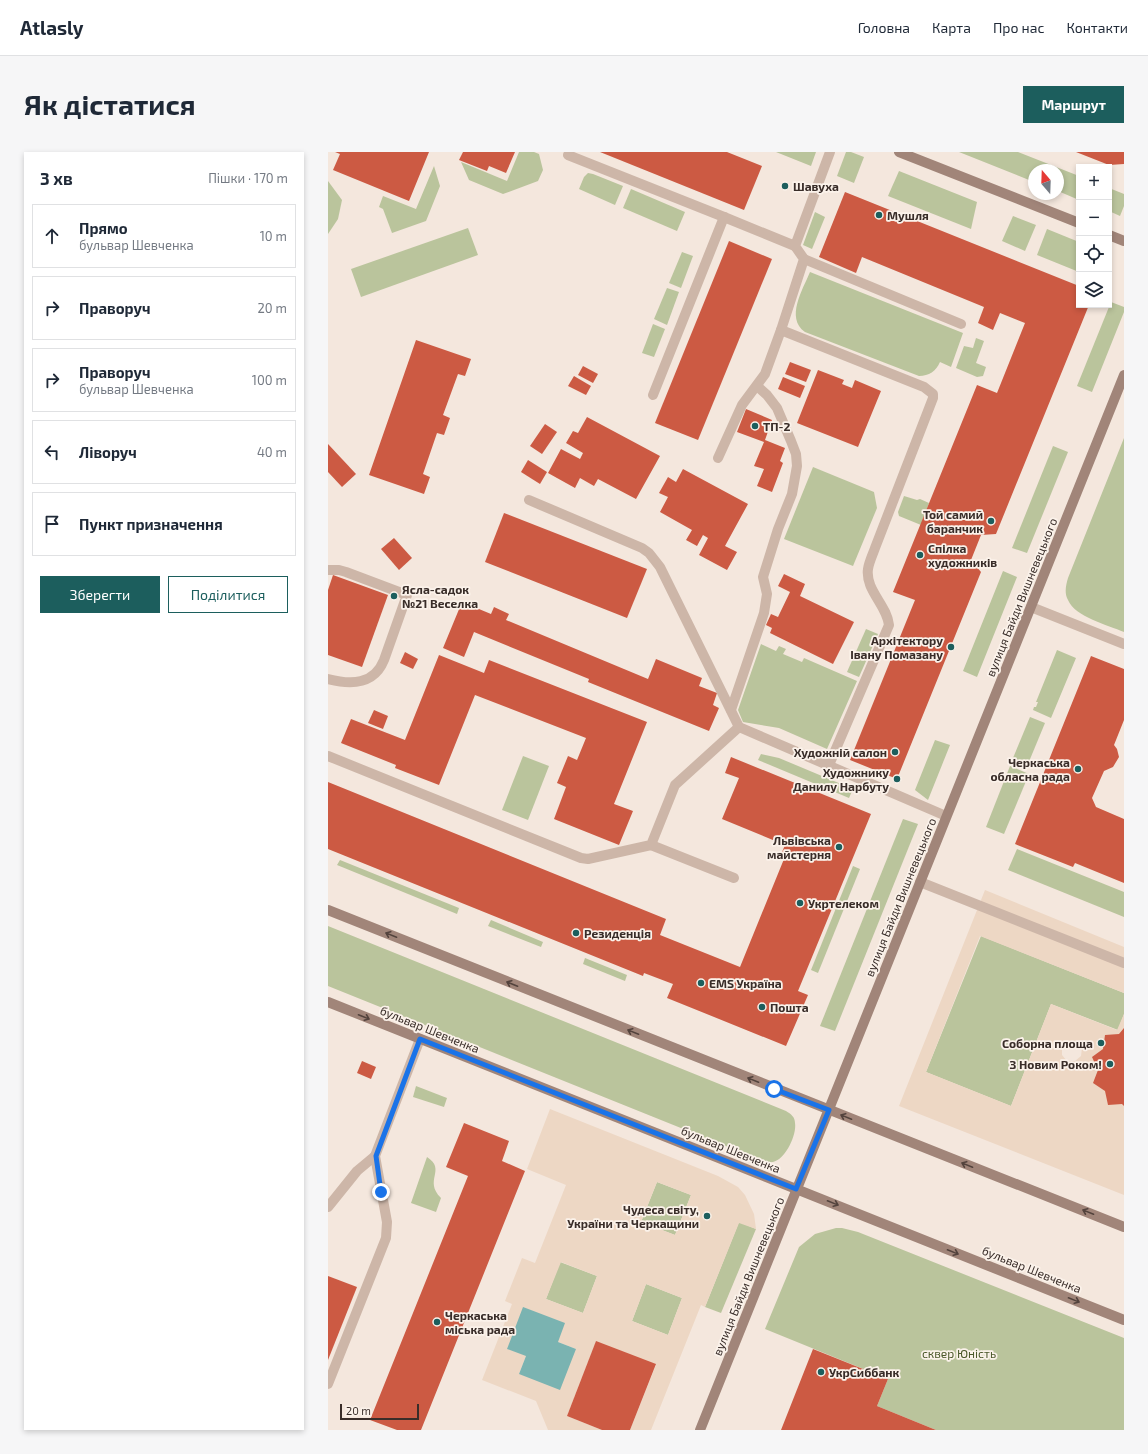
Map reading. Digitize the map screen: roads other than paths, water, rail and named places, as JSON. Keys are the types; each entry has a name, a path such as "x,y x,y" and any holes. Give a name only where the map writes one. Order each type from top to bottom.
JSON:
{"main road":[{"path":"900,152 911,154 1076,222"},
{"path":"1112,236 1124,241"},
{"name":"вулиця Байди Вишневецького","path":"700,1430 1124,374"},
{"path":"328,910 1124,1227"},
{"name":"бульвар Шевченка","path":"328,1002 1124,1320"}],"lane":[{"path":"794,246 830,152"},
{"path":"568,155 794,246 804,259 961,324"},
{"path":"653,395 724,217"},
{"path":"718,458 742,405 765,374 804,259"},
{"path":"781,330 924,387 933,394 933,398 868,569 873,591 886,612 889,625 829,765"},
{"path":"731,710 764,613 767,594 763,577 778,529 792,494 797,466 796,454 777,408 767,395 757,386"},
{"path":"529,500 633,543 649,553 662,572 739,727 946,816"},
{"path":"328,570 339,570 346,572 407,595 381,667 377,672 356,683 328,679"},
{"path":"1031,607 1124,644"},
{"path":"650,844 675,786 739,727"},
{"path":"328,756 581,858 597,858 650,844 734,878"},
{"path":"920,882 1124,963"},
{"path":"328,1207 358,1171 376,1156 420,1039"},
{"path":"328,1384 386,1238 387,1222 376,1156"}],"water":[{"path":"523,1307 565,1323 558,1342 576,1349 560,1390 519,1374 526,1356 507,1349"}],"place":[{"name":"Шавуха","path":"785,186"},
{"name":"Мушля","path":"879,215"},
{"name":"ТП-2","path":"755,426"},
{"name":"Той самий баранчик","path":"991,521"},
{"name":"Спілка художників","path":"920,555"},
{"name":"Ясла-садок №21 Веселка","path":"394,596"},
{"name":"Архітектору Івану Помазану","path":"951,647"},
{"name":"Художній салон","path":"895,752"},
{"name":"Черкаська обласна рада","path":"1078,769"},
{"name":"Художнику Данилу Нарбуту","path":"897,779"},
{"name":"Львівська майстерня","path":"839,847"},
{"name":"Укртелеком","path":"800,903"},
{"name":"Резиденція","path":"576,933"},
{"name":"EMS Україна","path":"701,983"},
{"name":"Пошта","path":"762,1007"},
{"name":"Соборна площа","path":"1101,1043"},
{"name":"З Новим Роком!","path":"1110,1064"},
{"name":"Чудеса світу, України та Черкащини","path":"707,1216"},
{"name":"Черкаська міська рада","path":"437,1322"},
{"name":"УкрСиббанк","path":"821,1372"}],"park label":[{"name":"сквер Юність","path":"959,1353"}]}
